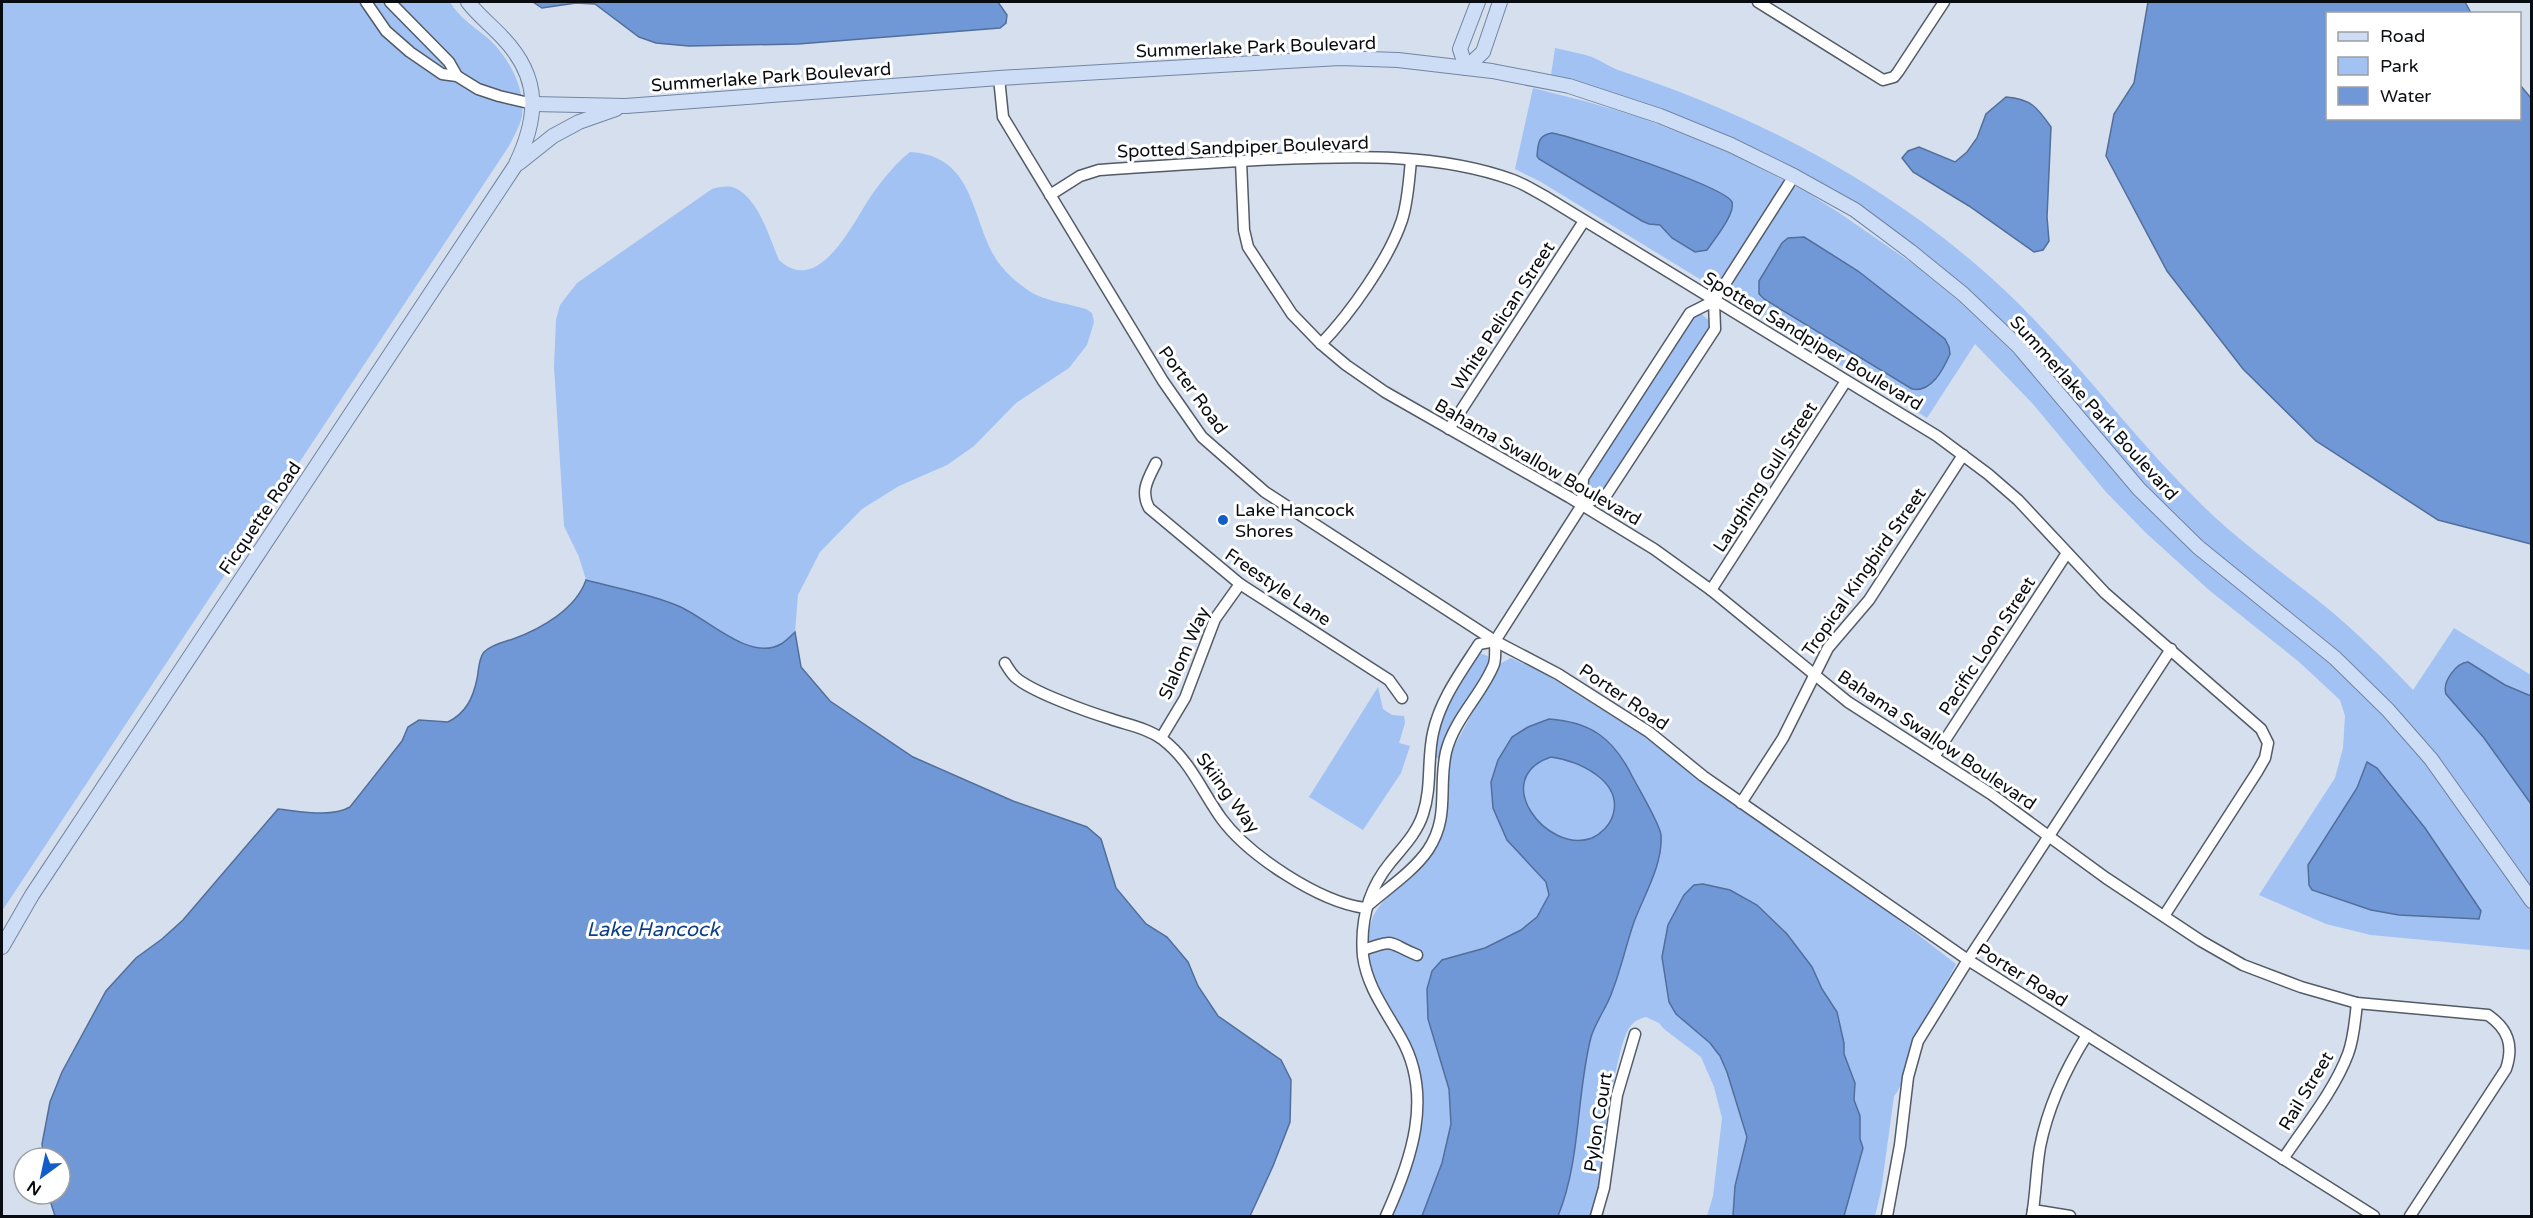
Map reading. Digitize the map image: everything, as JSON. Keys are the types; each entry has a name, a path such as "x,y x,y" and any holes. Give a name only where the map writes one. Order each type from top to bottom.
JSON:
{"main road":[{"path":"468,2 513,50 527,78 533,104"},
{"path":"1478,2 1460,49 1466,68 1483,52 1500,2"},
{"name":"Summerlake Park Boulevard","path":"533,104 626,106 999,78 1340,58 1398,60 1466,68 1569,86 1660,116 1731,145 1855,210 1910,250 1963,294 2019,347 2139,489 2190,538 2335,658 2388,710 2431,759 2532,901"},
{"name":"Ficquette Road","path":"2,947 32,895 515,166 530,132 533,104"},
{"path":"515,166 553,136 579,122 626,106"}],"street":[{"name":"Summerlake Park Boulevard","path":"366,2 386,31 410,52 442,74 457,76 478,89 533,104"},
{"name":"Summerlake Park Boulevard","path":"390,2 449,62 457,76"},
{"path":"374,14 390,2"},
{"path":"1758,2 1776,6 1883,80 1894,77 1898,72 1944,2"},
{"name":"Porter Road","path":"999,78 1003,117 1162,381 1202,437 1265,492 1496,641 1558,674 1649,732 1741,803 1968,960 2374,1216"},
{"name":"Spotted Sandpiper Boulevard","path":"1050,195 1080,176 1099,170 1346,156 1411,160 1473,168 1515,181 1584,221 1963,454 2018,500 2104,593 2261,729 2268,743 2265,758 2258,772 2164,916"},
{"path":"1321,344 1347,315 1393,243 1407,197 1411,160"},
{"name":"Bahama Swallow Boulevard","path":"1241,161 1244,230 1248,247 1292,314 1321,344 1346,365 1385,392 1654,549 1711,590 1848,702 1991,794 2164,916 2243,965 2301,987 2357,1003 2488,1016 2499,1023 2507,1033 2511,1048 2506,1069 2410,1216"},
{"path":"1365,909 1419,862 1438,833 1443,817 1444,768 1447,750 1462,716 1494,663 1496,641 1582,505 1583,478 1689,313 1714,301 1794,176"},
{"name":"White Pelican Street","path":"1449,429 1584,221"},
{"path":"1582,505 1607,494 1715,329 1714,301"},
{"name":"Laughing Gull Street","path":"1711,590 1846,381"},
{"name":"Tropical Kingbird Street","path":"1741,803 1783,738 1814,674 1834,641 1854,621 1869,600 1963,454"},
{"name":"Freestyle Lane","path":"1156,463 1144,492 1144,499 1149,508 1240,584 1389,680 1402,698"},
{"name":"Pacific Loon Street","path":"1934,757 2067,553"},
{"name":"Slalom Way","path":"1161,738 1185,698 1215,619 1240,584"},
{"path":"1386,1216 1411,1156 1417,1108 1416,1092 1411,1062 1403,1041 1377,997 1368,976 1363,950 1365,909 1379,877 1419,825 1429,791 1433,733 1449,691 1479,644 1496,641"},
{"path":"1887,1216 1900,1145 1908,1077 1918,1041 1968,960 2171,649"},
{"name":"Skiing Way","path":"1005,663 1012,675 1021,681 1069,703 1142,728 1161,738 1191,768 1219,815 1242,843 1308,887 1326,896 1365,909"},
{"path":"1431,766 1444,768"},
{"path":"1363,950 1391,942 1418,955"},
{"name":"Rail Street","path":"2283,1159 2337,1077 2354,1030 2357,1003"},
{"name":"Pylon Court","path":"1596,1216 1606,1177 1617,1095 1635,1034"},
{"path":"2070,1216 2032,1213 2040,1147 2049,1110 2065,1070 2087,1035"}],"green space":[{"path":"2,2 450,2 463,18 490,40 503,55 514,74 523,106 520,124 509,146 2,911"},
{"path":"1555,48 1592,57 1617,70 1676,91 1782,137 1883,195 1930,228 1976,264 2019,304 2203,506 2248,546 2338,617 2413,690 2454,628 2531,675 2531,901 2388,710 2198,547 2019,347 1855,210 1731,145 1550,82"},
{"path":"1533,88 1642,118 1735,155 1808,193 1841,214 1916,266 1961,303 2025,364 2097,449 2321,653 2383,713 2426,762 2531,910 2531,950 2371,935 2326,924 2259,895 2335,778 2343,748 2345,716 2340,700 2298,661 2209,590 2146,533 2106,492 2033,404 1975,344 1927,418 1541,182 1515,169"},
{"path":"910,152 931,156 947,164 959,176 968,191 996,259 1013,278 1039,296 1086,309 1092,313 1094,322 1087,345 1069,368 1016,403 974,446 947,465 899,486 862,509 820,552 798,595 795,632 781,644 768,648 741,643 676,605 586,580 579,557 564,526 554,366 556,320 560,305 577,283 712,189 721,187 735,188 751,201 779,260 794,269 808,269 822,263 846,236 881,182"},
{"path":"1701,314 1710,321 1711,327 1606,491 1596,495 1589,490 1587,485 1589,478 1690,321"},
{"path":"1479,653 1488,656 1488,664 1461,709 1441,758 1436,758 1438,734 1449,703 1464,673"},
{"path":"1511,658 1542,672 1653,742 1731,803 1881,906 1956,964 1922,1023 1906,1061 1901,1084 1894,1096 1881,1191 1875,1216 1707,1216 1713,1196 1722,1118 1714,1087 1701,1057 1659,1023 1646,1017 1631,1025 1622,1046 1615,1074 1596,1199 1591,1216 1390,1216 1410,1169 1420,1137 1423,1103 1419,1078 1389,1015 1375,979 1368,951 1370,925 1375,912 1383,902 1414,875 1433,853 1444,827 1447,769 1451,753 1494,672 1501,663"},
{"path":"1378,687 1383,709 1392,715 1404,716 1405,723 1399,743 1410,746 1401,773 1363,830 1309,797"}],"water":[{"path":"533,2 998,2 1007,15 1006,23 1000,28 798,44 689,46 656,43 639,37 595,4 576,3 542,8"},
{"path":"2148,2 2465,2 2470,12 2326,12 2326,120 2521,120 2521,86 2531,98 2531,544 2438,520 2316,441 2243,369 2167,271 2106,156 2114,114 2134,83"},
{"path":"2006,97 2033,105 2051,127 2047,217 2049,241 2043,250 2034,252 1969,206 1913,172 1902,158 1908,151 1919,147 1955,162 1967,152 1977,138 1986,114"},
{"path":"1552,133 1589,143 1705,185 1732,202 1731,213 1707,250 1695,252 1672,238 1660,225 1642,221 1539,159 1537,156 1541,138"},
{"path":"1804,237 1858,271 1945,339 1950,354 1944,367 1931,384 1912,389 1759,294 1759,281 1782,243 1788,238"},
{"name":"Lake Hancock","path":"586,580 665,601 687,610 741,643 755,647 768,648 781,644 795,632 801,667 830,701 913,757 1013,801 1087,827 1101,839 1116,888 1146,924 1167,937 1188,962 1198,986 1218,1016 1281,1060 1291,1080 1290,1122 1250,1216 55,1216 52,1206 72,1206 72,1146 42,1146 50,1102 62,1072 106,991 136,958 183,920 278,809 324,813 350,807 402,741 408,727 419,720 448,722 460,714 468,704 473,692 484,652 546,624 566,609"},
{"path":"2468,662 2505,685 2531,696 2531,804 2484,738 2446,694 2446,684 2451,674 2463,663"},
{"path":"1549,719 1564,721 1588,728 1608,741 1624,761 1657,823 1661,835 1659,857 1634,922 1612,992 1591,1037 1571,1173 1558,1216 1422,1216 1442,1163 1451,1124 1449,1089 1428,1019 1427,989 1432,971 1442,960 1485,948 1521,930 1537,917 1549,895 1546,882 1507,840 1493,808 1491,782 1498,760 1512,737 1528,727","holes":["1551,757 1586,768 1605,783 1611,792 1614,803 1612,819 1605,829 1592,838 1575,840 1558,835 1543,825 1531,812 1524,796 1524,781 1533,767"]},
{"path":"2367,762 2377,768 2425,828 2481,911 2479,919 2399,915 2371,910 2312,890 2309,885 2308,865 2357,788"},
{"path":"1703,884 1730,890 1757,905 1787,934 1812,967 1822,989 1837,1012 1844,1043 1844,1054 1855,1083 1854,1100 1860,1116 1860,1139 1863,1148 1844,1216 1733,1216 1735,1186 1747,1137 1720,1056 1710,1043 1676,1014 1669,1002 1662,957 1668,925 1684,895 1694,885"}],"place":[{"name":"Lake Hancock Shores","path":"1223,520"}]}
